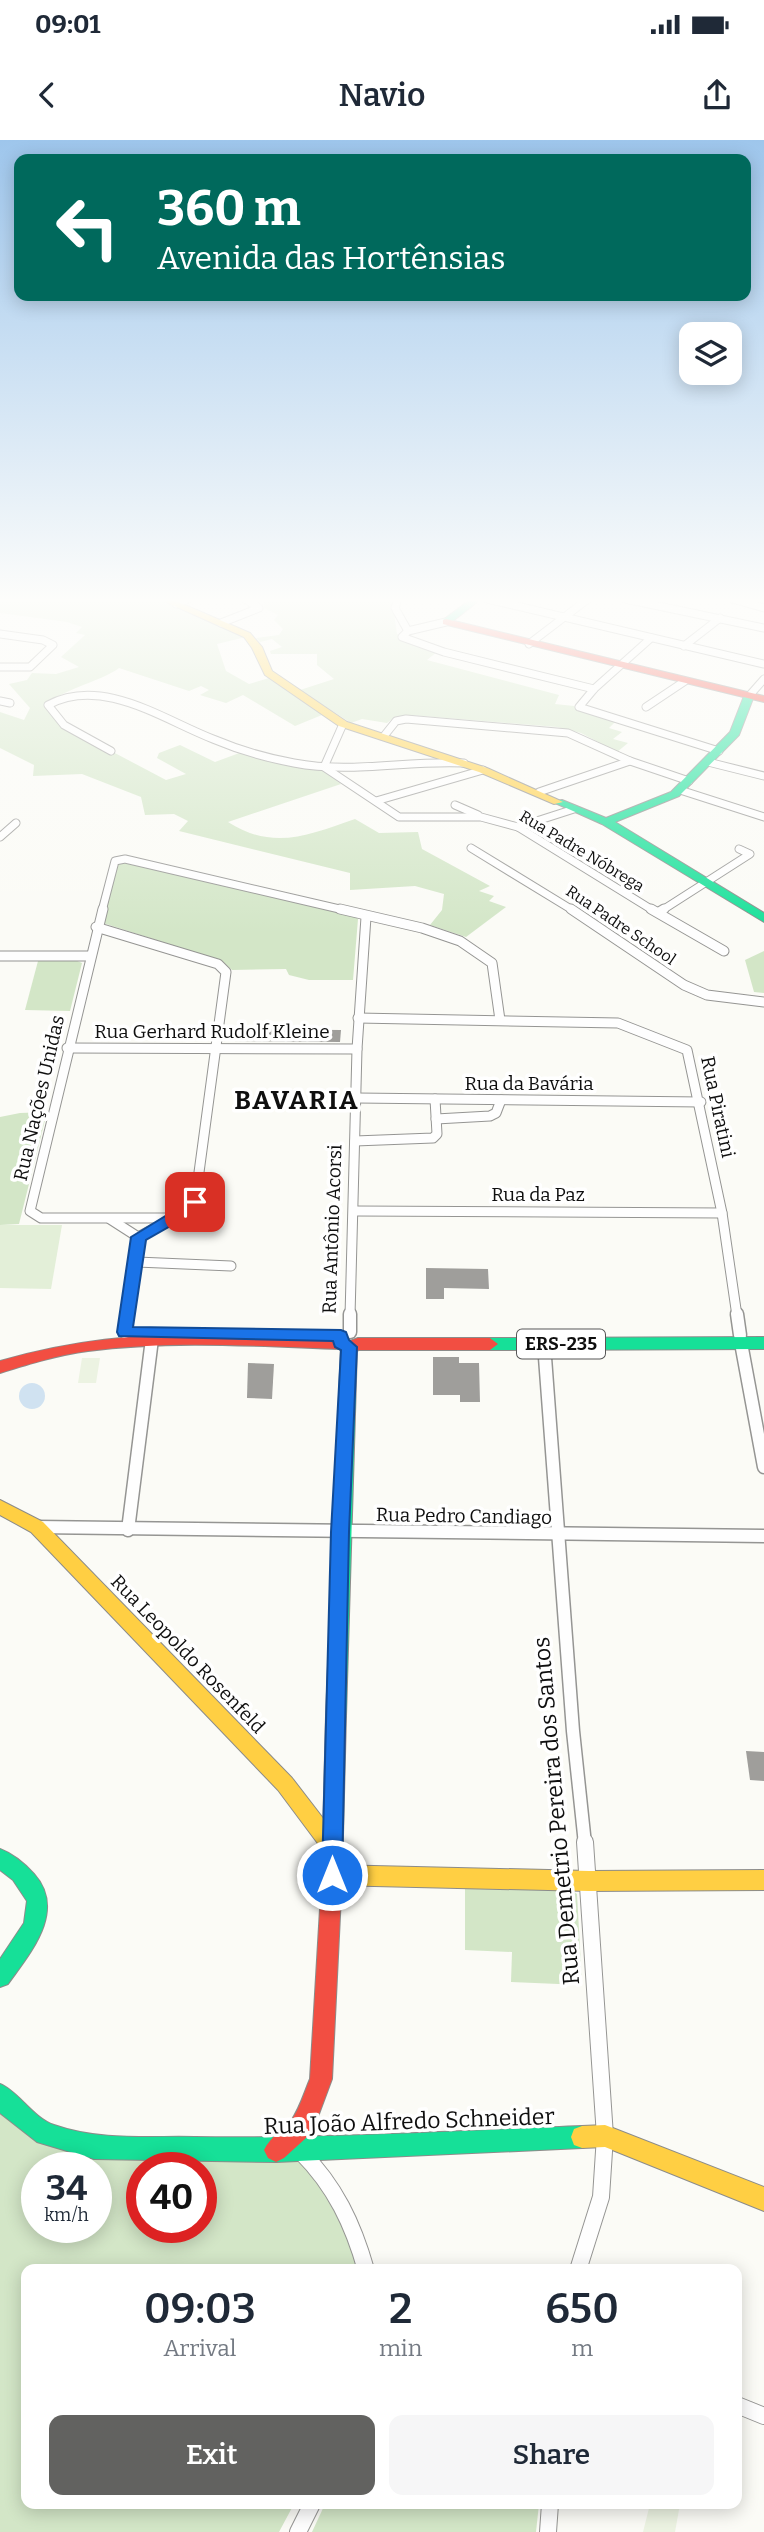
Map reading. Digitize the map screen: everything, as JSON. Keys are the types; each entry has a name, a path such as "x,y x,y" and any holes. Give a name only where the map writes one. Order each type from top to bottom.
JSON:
{"street":[{"path":"50,711 60,722 111,751"},
{"path":"149,711 237,748 324,767 362,768 409,761 466,763"},
{"path":"323,711 343,724 483,769 606,822 764,918"},
{"path":"587,711 764,776"},
{"path":"606,822 660,802 685,785 735,733 749,711"},
{"path":"384,736 396,721 406,719 548,730 575,735 737,811 764,817"},
{"path":"324,767 343,724"},
{"path":"539,792 630,761"},
{"name":"Rua Padre Nóbrega","path":"324,767 399,817 481,817 517,827 630,898 724,951"},
{"path":"376,802 483,769"},
{"path":"455,805 481,817"},
{"path":"517,827 574,808"},
{"path":"0,837 16,822"},
{"name":"Rua Padre School","path":"471,848 601,927 684,985 707,995 764,1002"},
{"path":"659,912 750,854 739,849"},
{"name":"Rua Nações Unidas","path":"169,1218 41,1218 30,1211 113,863 118,859 366,917"},
{"path":"366,917 443,934 483,954 495,972 500,1020"},
{"name":"Rua Antônio Acorsi","path":"276,2150 298,2130 308,2114 321,2079 332,1875 340,1532 355,1211 358,1018 366,917"},
{"path":"96,927 223,966 226,972 197,1196 191,1207 138,1237"},
{"path":"0,956 90,957"},
{"name":"Rua Piratini","path":"358,1018 618,1023 682,1047 690,1054 722,1213 764,1467"},
{"name":"Rua Gerhard Rudolf Kleine","path":"67,1048 357,1049"},
{"name":"Rua da Bavária","path":"357,1098 701,1102"},
{"path":"355,1141 429,1139 437,1134 435,1099"},
{"path":"436,1118 490,1116 496,1113 501,1100"},
{"name":"Rua da Paz","path":"355,1211 722,1213"},
{"path":"107,1218 138,1237"},
{"path":"125,1332 138,1237"},
{"path":"136,1262 231,1266"},
{"name":"ERS-235","path":"0,1359 65,1340 125,1332 544,1344 741,1339 764,1333"},
{"path":"128,1530 152,1339"},
{"name":"ERS-235","path":"0,1367 43,1352 86,1343 152,1339 741,1339 764,1343"},
{"name":"Rua Demetrio Pereira dos Santos","path":"544,1344 557,1535 589,1881 605,2136 601,2197 580,2264"},
{"name":"Rua Leopoldo Rosenfeld","path":"0,1507 37,1527 285,1784 332,1846"},
{"name":"Rua Pedro Candiago","path":"37,1527 557,1535 764,1535"},
{"path":"0,1858 32,1879 40,1895 37,1914 29,1932 0,1978"},
{"path":"332,1875 589,1881 764,1880"},
{"name":"Rua João Alfredo Schneider","path":"0,2095 5,2103 45,2134 94,2147 276,2150 295,2147 605,2136 764,2199"},
{"path":"295,2147 341,2197 354,2227 364,2264"},
{"path":"742,2407 764,2416"},
{"path":"298,2532 310,2509"},
{"path":"548,2532 550,2509"}],"green space":[{"path":"29,711 47,711 58,723 166,780 186,774 157,758 159,753 180,745 215,762 242,752 320,768 341,784 228,822 244,831 276,838 306,835 355,819 379,833 418,832 422,849 490,886 479,891 494,896 489,901 506,907 466,937 430,925 442,910 444,894 415,886 350,890 350,873 179,831 188,821 174,814 145,815 141,797 82,774 33,776 34,765 0,748 0,712 24,720"},
{"path":"269,711 316,711 322,715 295,726"},
{"path":"332,711 587,711 616,721 609,728 622,732 613,739 628,743 617,752 581,733 557,727 410,715 395,717 387,723 362,719 351,723"},
{"path":"117,862 354,916 358,919 353,980 309,980 289,975 286,969 232,970 222,961 103,923"},
{"path":"764,951 764,993 754,992 745,960"},
{"path":"75,960 82,963 70,1011 25,1010 38,961"},
{"path":"47,1112 19,1224 0,1225 0,1117"},
{"path":"0,1225 62,1225 51,1289 0,1288"},
{"path":"82,1358 100,1358 96,1383 78,1383"},
{"path":"465,1887 568,1887 577,1894 582,1985 511,1982 512,1952 465,1950"},
{"path":"0,2111 34,2136 295,2158 328,2196 348,2237 355,2264 21,2264 21,2509 291,2509 279,2532 0,2532"},
{"path":"323,2509 538,2509 536,2532 312,2532"},
{"path":"649,2509 679,2509 675,2532 643,2532"}],"water":[{"path":"32,1383 41,1387 45,1396 41,1405 32,1409 23,1405 19,1396 23,1387"}],"building":[{"path":"234,1029 341,1030 340,1042 232,1041"},
{"path":"426,1268 488,1269 489,1289 444,1288 444,1299 426,1299"},
{"path":"433,1357 459,1357 459,1363 479,1363 480,1402 460,1402 460,1395 433,1395"},
{"path":"248,1363 274,1364 272,1399 247,1398"},
{"path":"746,1751 764,1752 764,1781 750,1780"}],"traffic: fast":[{"path":"606,822 675,794 735,733 743,711"},
{"path":"558,802 606,822 764,918"},
{"path":"490,1344 764,1343"},
{"path":"336,1716 349,1347"},
{"path":"0,1858 20,1873 32,1887 38,1901 38,1914 33,1928 0,1977"},
{"path":"0,2095 5,2103 45,2134 94,2147 276,2150 582,2137"}],"traffic: slow":[{"path":"323,711 343,724 483,770 558,802"},
{"path":"0,1507 37,1527 285,1784 332,1846"},
{"path":"332,1875 589,1881 764,1880"},
{"path":"582,2137 605,2136 764,2199"}],"traffic: jam":[{"path":"0,1367 43,1354 85,1346 169,1339 341,1343 349,1347 358,1344 490,1344"},
{"path":"276,2150 298,2130 308,2114 321,2079 332,1875 336,1716"}],"district":[{"name":"BAVARIA","path":"297,1100"}],"route":[{"path":"195,1202 183,1213 169,1218 138,1237 125,1332 341,1336 341,1343 349,1347 340,1532 332,1875"}]}
